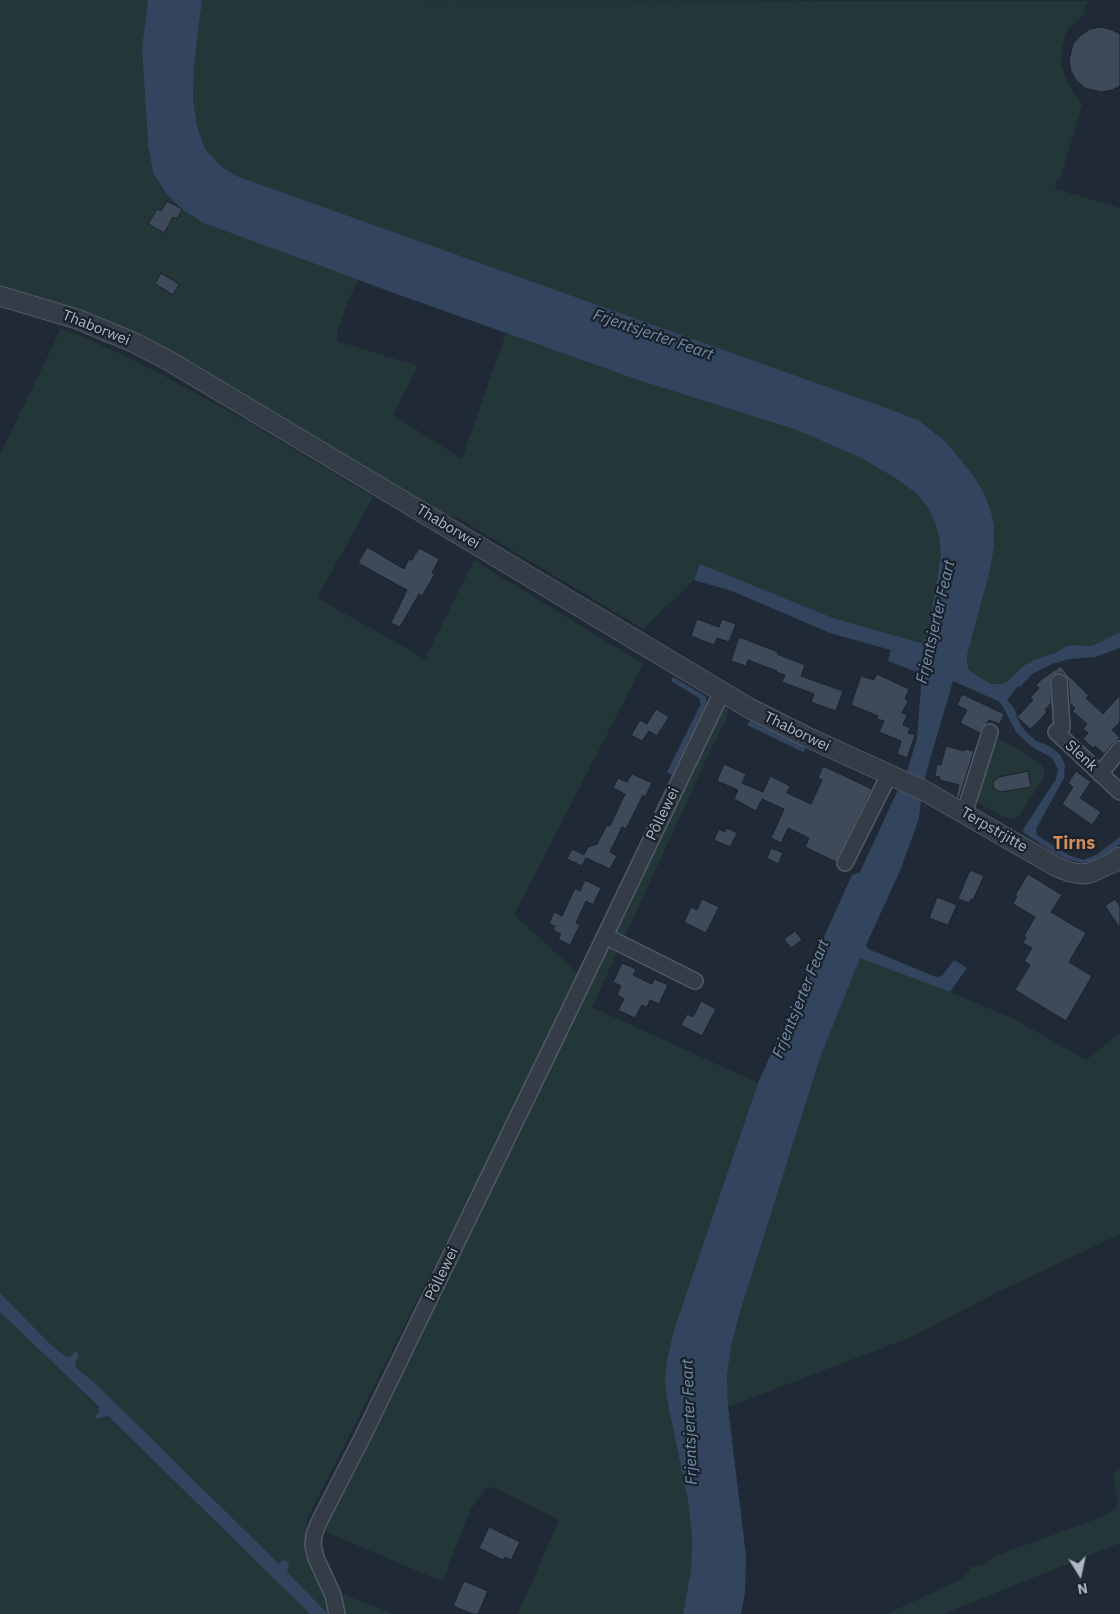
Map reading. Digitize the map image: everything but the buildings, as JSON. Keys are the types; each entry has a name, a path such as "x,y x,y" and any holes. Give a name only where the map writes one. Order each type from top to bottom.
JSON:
{"street":[{"name":"Thaborwei","path":"0,296 77,319 108,331 171,362 748,708 923,790"},
{"name":"Slenk","path":"1059,682 1062,727 1056,732 1120,792"},
{"name":"Pôllewei","path":"337,1614 333,1595 316,1558 313,1544 314,1535 722,692"},
{"path":"963,813 990,732"},
{"name":"Slenk","path":"1100,774 1120,749"},
{"path":"845,863 895,778"},
{"name":"Terpstrjitte","path":"923,790 1070,872 1090,873 1120,857"},
{"path":"605,936 695,981"}],"green space":[{"path":"0,0 148,0 142,48 148,145 153,173 165,193 287,254 359,280 349,298 337,332 337,341 418,366 393,415 462,459 506,333 638,380 797,430 861,458 897,479 916,493 928,508 936,525 941,555 927,638 921,643 833,618 700,565 694,580 643,629 460,519 426,508 235,397 0,289"},
{"path":"202,0 1087,1 1083,15 1067,30 1062,48 1061,65 1069,86 1082,105 1061,176 1055,184 1056,189 1120,208 1120,632 1092,646 1067,646 1008,681 992,684 968,669 967,656 990,570 994,546 994,525 972,474 946,442 918,420 322,208 239,177 222,167 205,149 197,126 193,99 194,65"},
{"path":"61,329 75,333 166,377 246,421 373,497 317,598 425,659 474,560 643,664 514,915 578,973 517,1101 307,1519 306,1534 310,1559 333,1614 328,1614 287,1572 287,1567 280,1565 95,1383 76,1368 71,1356 66,1357 51,1345 0,1293 0,454"},
{"path":"725,706 729,711 725,721 624,938 614,933"},
{"path":"992,739 1001,740 1030,756 1041,764 1044,769 1044,776 1041,782 1019,816 1014,819 1006,818 980,804 973,798"},
{"path":"608,941 620,946 592,1007 758,1083 674,1330 667,1360 669,1409 689,1506 692,1540 691,1570 683,1614 518,1614 559,1520 493,1487 485,1489 469,1512 446,1574 441,1581 326,1532 332,1514 453,1270"},
{"path":"860,957 1012,1018 1086,1060 1120,1033 1120,1234 998,1292 911,1337 728,1407 727,1376 731,1346 740,1312 820,1058"},
{"path":"0,1312 99,1408 99,1412 96,1415 107,1416 310,1614 0,1614"},
{"path":"1120,1469 1120,1543 943,1614 887,1614 961,1579 969,1571 970,1567 981,1566 998,1555 1102,1517 1115,1509 1118,1503 1113,1474"},
{"path":"334,1591 394,1614 340,1614"}],"water":[{"name":"Frjentsjerter Feart","path":"148,0 202,0 194,65 193,99 197,126 205,149 222,167 239,177 889,409 918,420 946,442 972,474 984,493 994,525 994,546 990,570 967,656 968,669 977,676 992,684 1000,684 1008,681 1025,665 1034,660 1055,653 1067,646 1092,646 1120,632 1120,648 1095,657 1069,659 1052,664 1032,674 1020,687 1018,686 1007,700 1014,708 1020,724 1027,733 1036,741 1047,745 1057,752 1065,765 1064,778 1036,829 1037,835 1068,855 1083,860 1096,855 1120,837 1120,844 1107,854 1091,862 1082,863 1067,859 1024,833 1023,830 1056,779 1058,770 1056,765 1052,758 1031,746 1016,732 998,701 953,681 924,785 919,795 921,801 919,818 900,871 866,945 868,949 936,977 942,976 954,960 967,968 950,992 860,958 820,1058 731,1346 727,1376 728,1407 746,1556 745,1592 741,1614 683,1614 691,1570 692,1540 689,1506 665,1382 667,1360 674,1330 758,1083 852,875 860,872 908,768 917,739 922,674 888,661 891,650 830,633 732,591 694,580 700,564 833,618 921,643 927,637 941,555 936,525 928,508 916,493 897,479 861,458 797,430 638,380 394,293 204,223 183,210 166,193 153,173 148,145 142,48"},
{"path":"673,677 705,696 707,702 672,775 667,772 701,704 699,698 671,681"},
{"path":"750,721 804,747 805,750 803,752 747,725"},
{"path":"0,1293 51,1345 66,1357 71,1356 75,1351 77,1352 79,1356 75,1363 76,1368 95,1383 279,1564 283,1560 289,1563 287,1572 328,1614 310,1614 108,1416 96,1419 99,1407 0,1312"}],"district":[{"name":"Tirns","path":"1074,844"}]}
